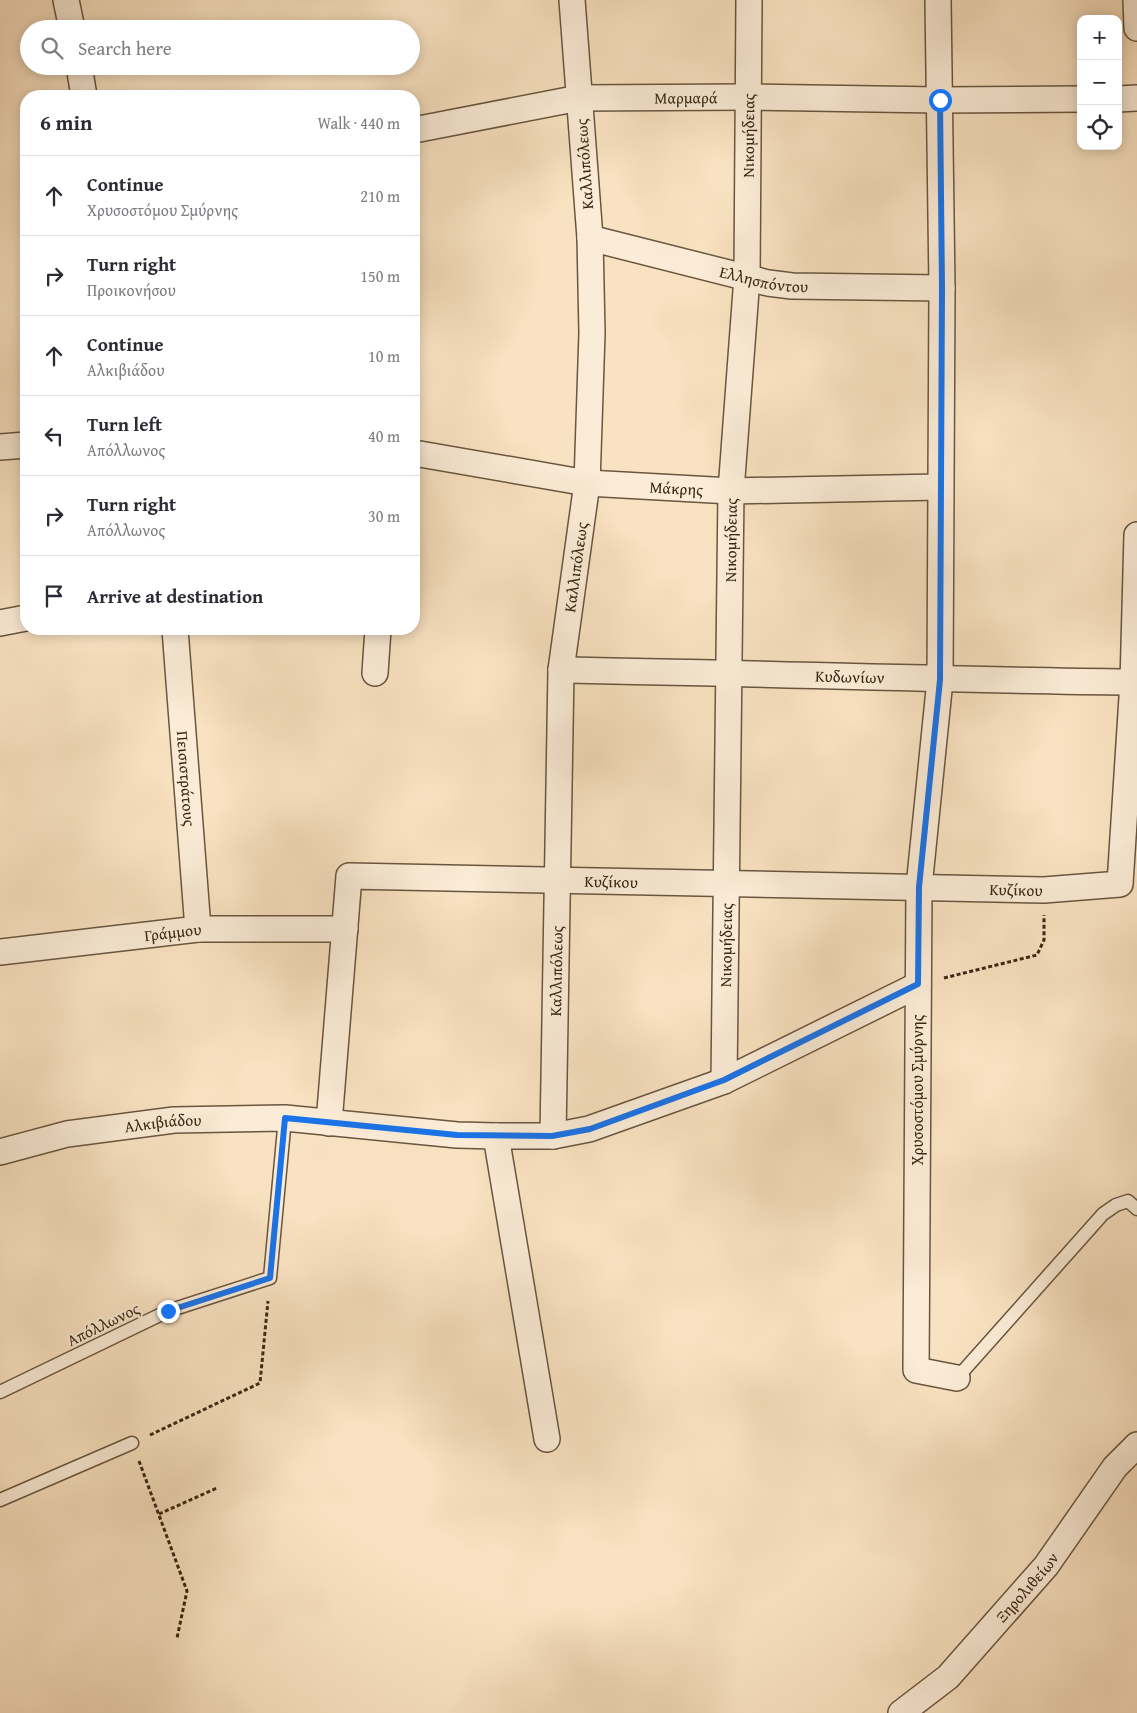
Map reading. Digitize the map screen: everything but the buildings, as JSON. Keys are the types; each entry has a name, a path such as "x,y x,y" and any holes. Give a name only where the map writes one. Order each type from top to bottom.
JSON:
{"street":[{"path":"66,0 70,20"},
{"name":"Καλλιπόλεως","path":"552,1136 561,670 587,483 592,333 590,238 572,0"},
{"name":"Νικομήδειας","path":"724,1080 731,491 747,278 749,0"},
{"name":"Χρυσοστόμου Σμύρνης","path":"938,0 942,288 940,680 919,887 916,1370 957,1378"},
{"path":"1136,0 1137,28"},
{"path":"80,75 83,90"},
{"name":"Μαρμαρά","path":"420,129 579,98 1077,99"},
{"path":"1122,99 1137,98"},
{"name":"Ελλησπόντου","path":"590,238 768,283 792,286 942,288"},
{"path":"0,448 20,446"},
{"name":"Μάκρης","path":"420,454 587,483 731,491 940,487"},
{"path":"1135,681 1137,535"},
{"path":"0,623 20,619"},
{"name":"Πεισιστράτους","path":"175,635 198,929"},
{"path":"375,673 378,635"},
{"name":"Κυδωνίων","path":"561,670 729,672 940,680 1135,681"},
{"name":"Κυζίκου","path":"328,1123 349,876 1044,890 1120,884 1135,681"},
{"name":"Γράμμου","path":"0,952 198,929 345,929"},
{"name":"Αλκιβιάδου","path":"0,1152 68,1134 164,1122 285,1118 457,1135 552,1136 590,1129 724,1080 918,984"},
{"path":"496,1136 547,1439"},
{"name":"Ξηρολιθείων","path":"900,1713 948,1678 1046,1566 1115,1467 1137,1445"}],"lane":[{"path":"270,1278 285,1118"},
{"name":"Χρυσοστόμου Σμύρνης","path":"957,1378 1103,1214 1116,1204 1128,1201 1137,1209"},
{"name":"Απόλλωνος","path":"0,1392 168,1311 270,1278"},
{"path":"0,1500 132,1443"}],"path":[{"path":"918,984 1037,955 1044,940 1044,890"},
{"path":"177,1638 187,1591 132,1443 260,1382 270,1278"},
{"path":"159,1514 216,1488"}],"route":[{"path":"168,1311 270,1278 285,1118 457,1135 552,1136 590,1129 724,1080 918,984 919,887 940,680 942,288 940,100"}]}
